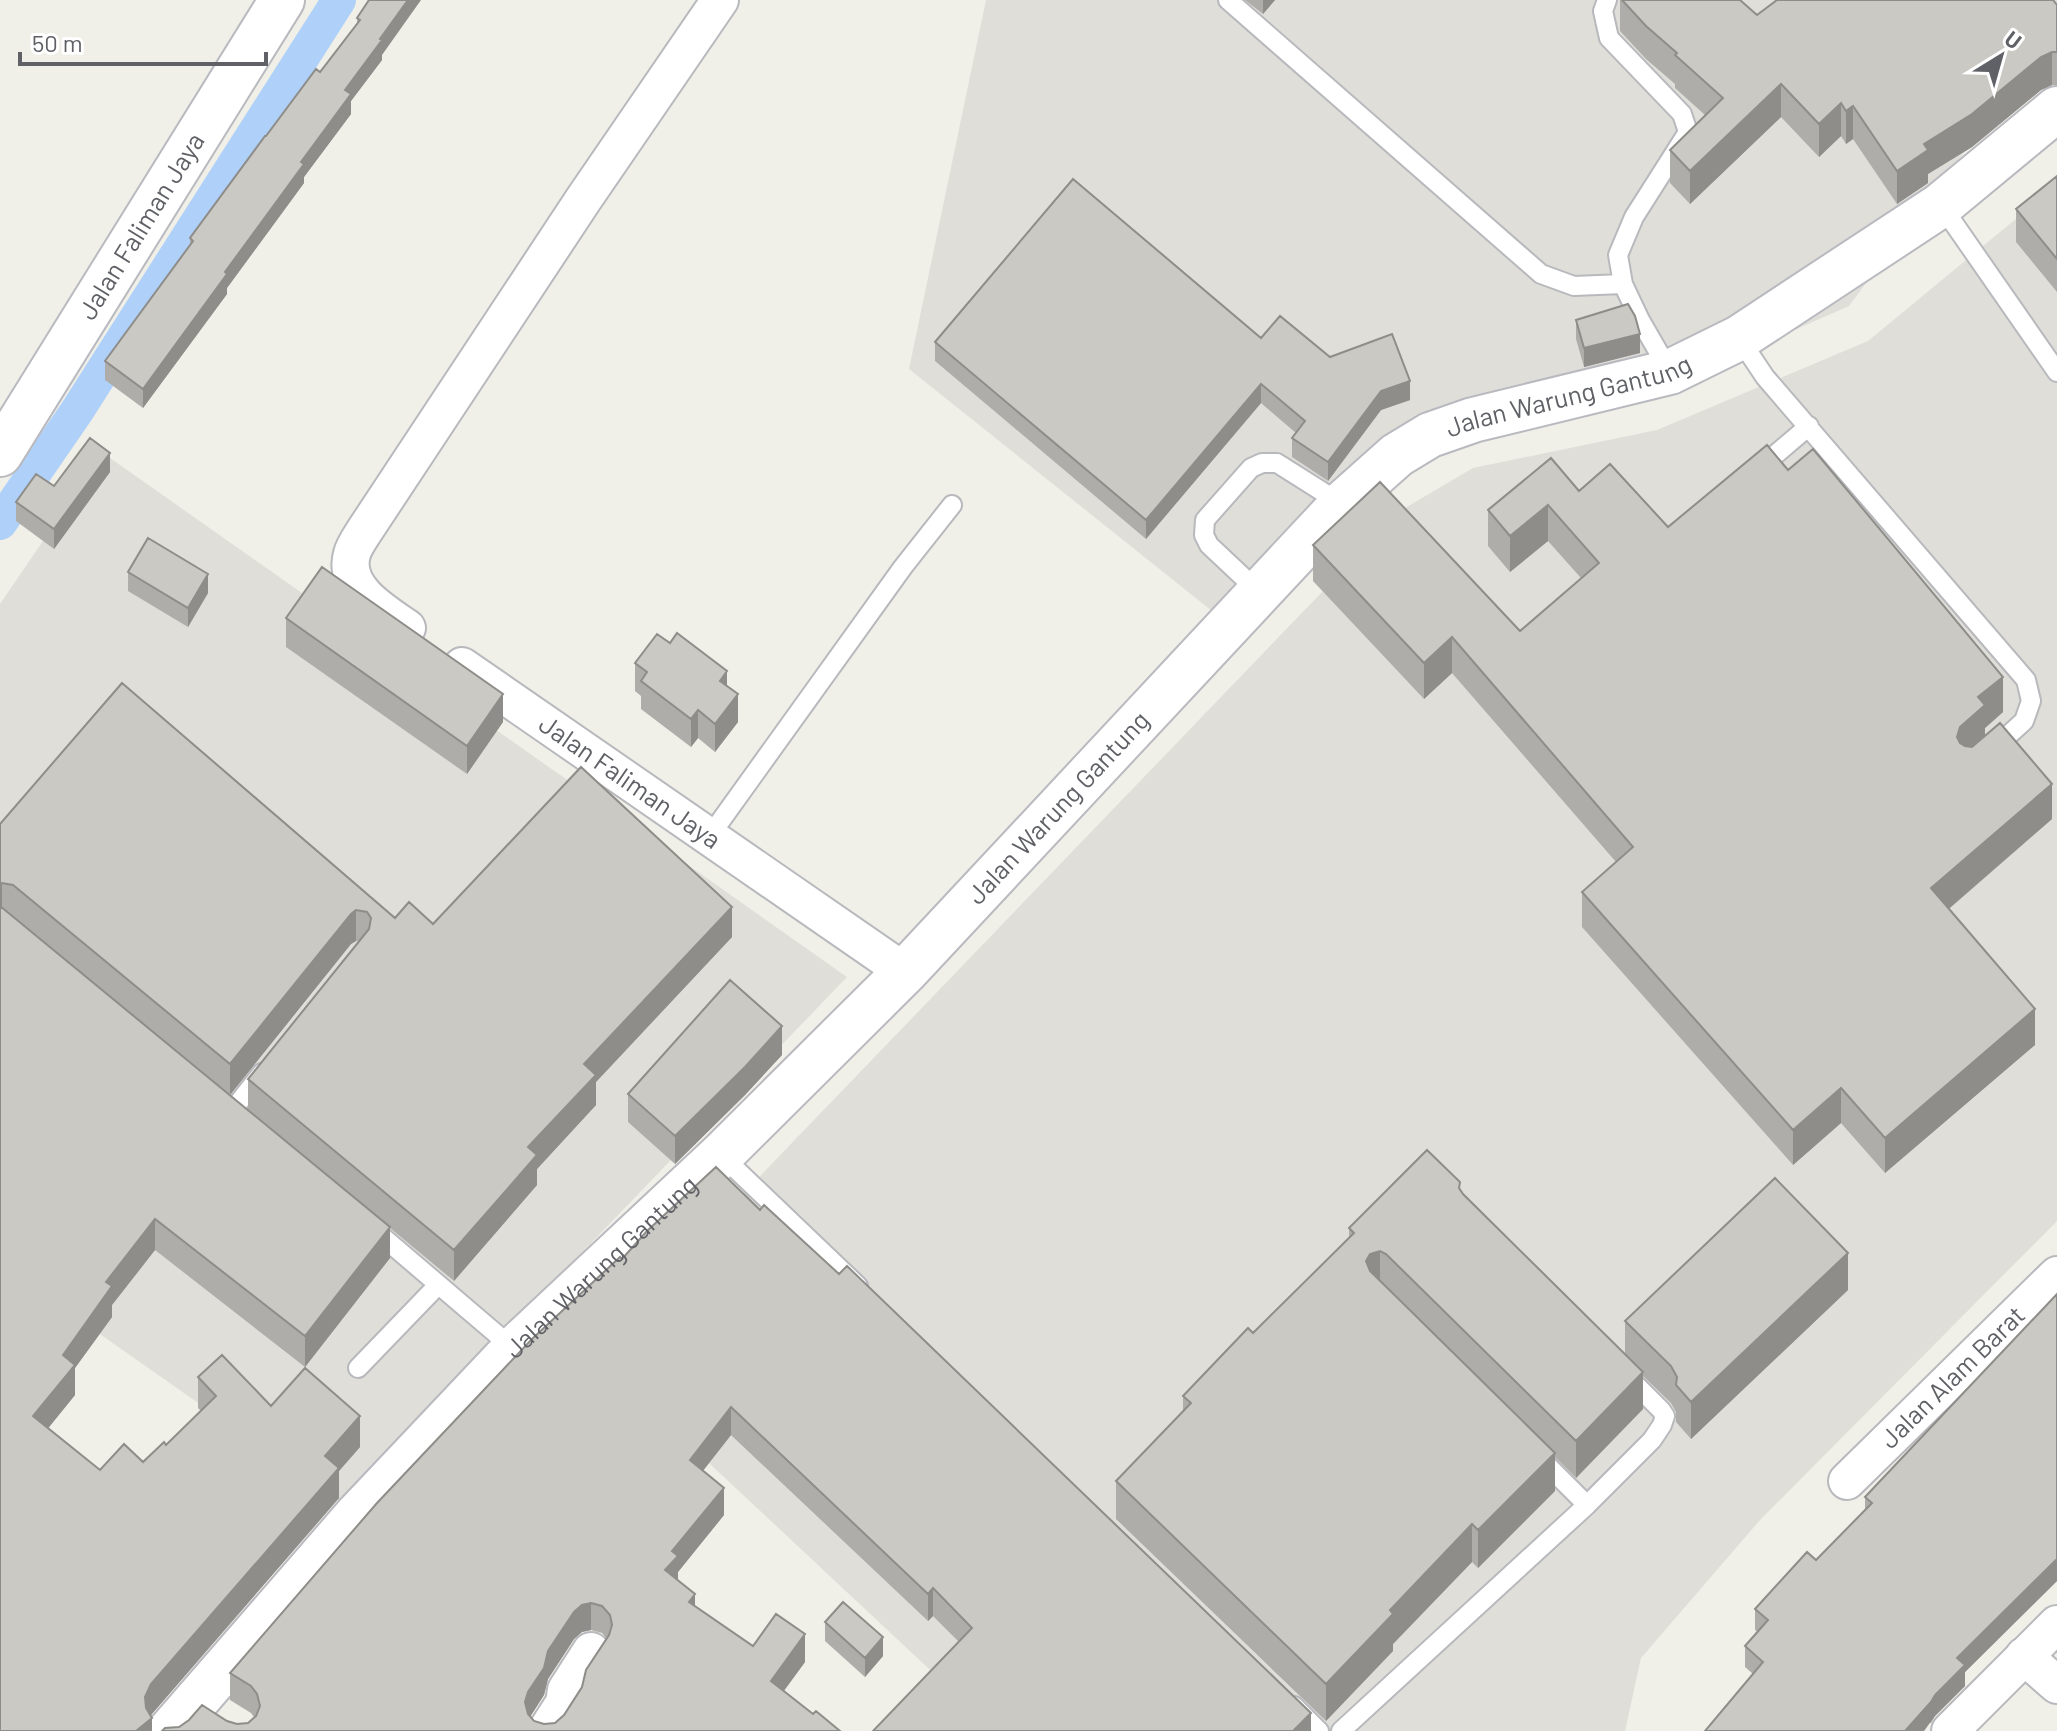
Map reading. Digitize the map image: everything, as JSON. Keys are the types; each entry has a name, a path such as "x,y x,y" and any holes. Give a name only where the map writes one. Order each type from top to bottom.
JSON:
{"street":[{"name":"Jalan Faliman Jaya","path":"5,436 282,0"},
{"name":"Jalan Faliman Jaya","path":"720,0 365,530 352,552 350,565 358,587 372,604 905,972"},
{"name":"Jalan Warung Gantung","path":"194,1716 358,1514 514,1349 721,1155 905,972 1342,504 1397,455 1430,435 1473,420 1670,372 1739,338 1941,205 2057,109"},
{"name":"Jalan Alam Barat","path":"1847,1481 2057,1275"},
{"path":"1950,1731 2057,1624"},
{"path":"546,1731 564,1703 566,1690 591,1651"},
{"path":"2024,1656 2057,1685"}],"lane":[{"path":"1228,0 1541,274 1574,286 1623,284"},
{"path":"1607,0 1603,11 1609,38 1682,114 1688,132 1634,217 1618,255 1623,284 1670,372"},
{"path":"1941,205 2057,372"},
{"path":"1739,338 1765,377 2026,680 2031,701 2024,721 1980,761"},
{"path":"1738,485 1809,426"},
{"path":"1259,592 1209,545 1204,535 1205,520 1251,468 1262,463 1277,463 1342,504"},
{"path":"709,837 903,567 952,505"},
{"path":"231,1111 271,1062"},
{"path":"721,1155 871,1299"},
{"path":"359,1217 514,1349"},
{"path":"358,1368 438,1285"},
{"path":"1341,1731 1587,1505 1652,1440 1665,1416 1617,1366"},
{"path":"1521,1440 1587,1505"},
{"path":"1285,1698 1319,1731"}],"shaded area":[{"path":"986,0 2057,0 2057,28 1849,306 1649,394 1473,425 1381,475 1227,623 909,369"},
{"path":"2057,185 2057,1221 1760,1520 1641,1658 1625,1731 956,1731 973,1710 695,1450 738,1199 1400,511 1473,468 1657,430 1868,341"},
{"path":"103,453 847,977 341,1503 0,1264 0,604"}],"building":[{"path":"369,0 408,0 345,90 351,94 301,162 304,164 143,389 105,361 265,136 316,69 320,72 360,20 357,18"},
{"path":"1622,0 1740,0 1757,15 1777,0 2053,0 2057,5 2057,52 2041,57 1972,114 1924,144 1928,150 1897,171 1853,106 1846,111 1841,103 1819,124 1781,84 1690,171 1670,150 1723,98 1675,55 1677,53"},
{"path":"2057,176 2057,259 2016,209"},
{"path":"1073,179 1261,338 1280,316 1330,357 1392,334 1410,381 1381,391 1328,462 1292,438 1305,421 1261,384 1146,520 935,342"},
{"path":"1628,304 1640,334 1584,348 1576,320"},
{"path":"90,438 110,453 54,529 16,502 36,474 54,486"},
{"path":"1767,445 1788,470 1813,449 2003,677 1978,697 1985,705 1960,727 1957,737 1960,743 1972,747 2000,723 2052,784 1931,888 2035,1009 1885,1138 1841,1088 1793,1130 1582,892 1633,847 1452,637 1424,663 1313,545 1380,482 1520,631 1599,563 1548,505 1510,536 1488,510 1551,458 1579,491 1610,464 1668,527"},
{"path":"148,538 208,574 188,608 128,572"},
{"path":"322,567 503,694 467,746 286,618"},
{"path":"677,633 727,671 720,681 738,694 715,724 698,710 691,719 641,681 647,672 635,663 657,634 670,643"},
{"path":"122,683 395,918 409,902 433,924 581,767 732,907 584,1064 596,1075 528,1147 537,1155 454,1250 248,1079 369,929 371,918 367,912 356,910 351,914 230,1064 13,885 0,884 0,824"},
{"path":"0,906 390,1227 305,1336 155,1219 106,1282 112,1286 63,1355 75,1365 33,1416 100,1470 124,1444 143,1462 164,1442 166,1445 216,1396 198,1377 222,1355 271,1406 305,1368 360,1416 325,1456 339,1468 151,1684 145,1697 146,1708 152,1718 136,1731 0,1731"},
{"path":"730,980 782,1026 675,1136 628,1094"},
{"path":"1427,1150 1460,1182 1459,1188 1463,1194 1643,1372 1576,1441 1386,1254 1380,1251 1370,1254 1366,1261 1370,1271 1555,1453 1478,1530 1472,1524 1390,1610 1393,1614 1326,1684 1116,1481 1191,1403 1183,1396 1248,1328 1253,1333 1354,1233 1349,1228"},
{"path":"716,1167 760,1210 764,1205 839,1274 847,1266 1311,1713 1293,1731 873,1731 972,1628 933,1588 928,1594 731,1407 690,1460 724,1488 672,1551 678,1556 665,1570 695,1594 689,1602 753,1646 776,1614 805,1634 771,1681 840,1731 162,1731 179,1727 202,1705 237,1724 248,1723 256,1716 260,1706 257,1694 251,1686 230,1673 377,1503 532,1339 620,1257 622,1259 647,1231","holes":["591,1603 602,1606 610,1615 612,1625 609,1635 586,1670 582,1687 564,1715 555,1723 534,1721 528,1714 525,1702 544,1668 548,1651 582,1605"]},
{"path":"1775,1178 1848,1253 1691,1402 1676,1385 1677,1377 1671,1366 1625,1321"},
{"path":"2057,1294 2057,1559 1957,1658 1965,1665 1905,1731 1705,1731 1763,1662 1745,1646 1768,1620 1755,1609 1807,1552 1816,1560 1872,1503 1865,1497"},
{"path":"843,1602 883,1637 865,1658 825,1622"}],"waterway":[{"path":"0,523 77,411 339,0"}]}
